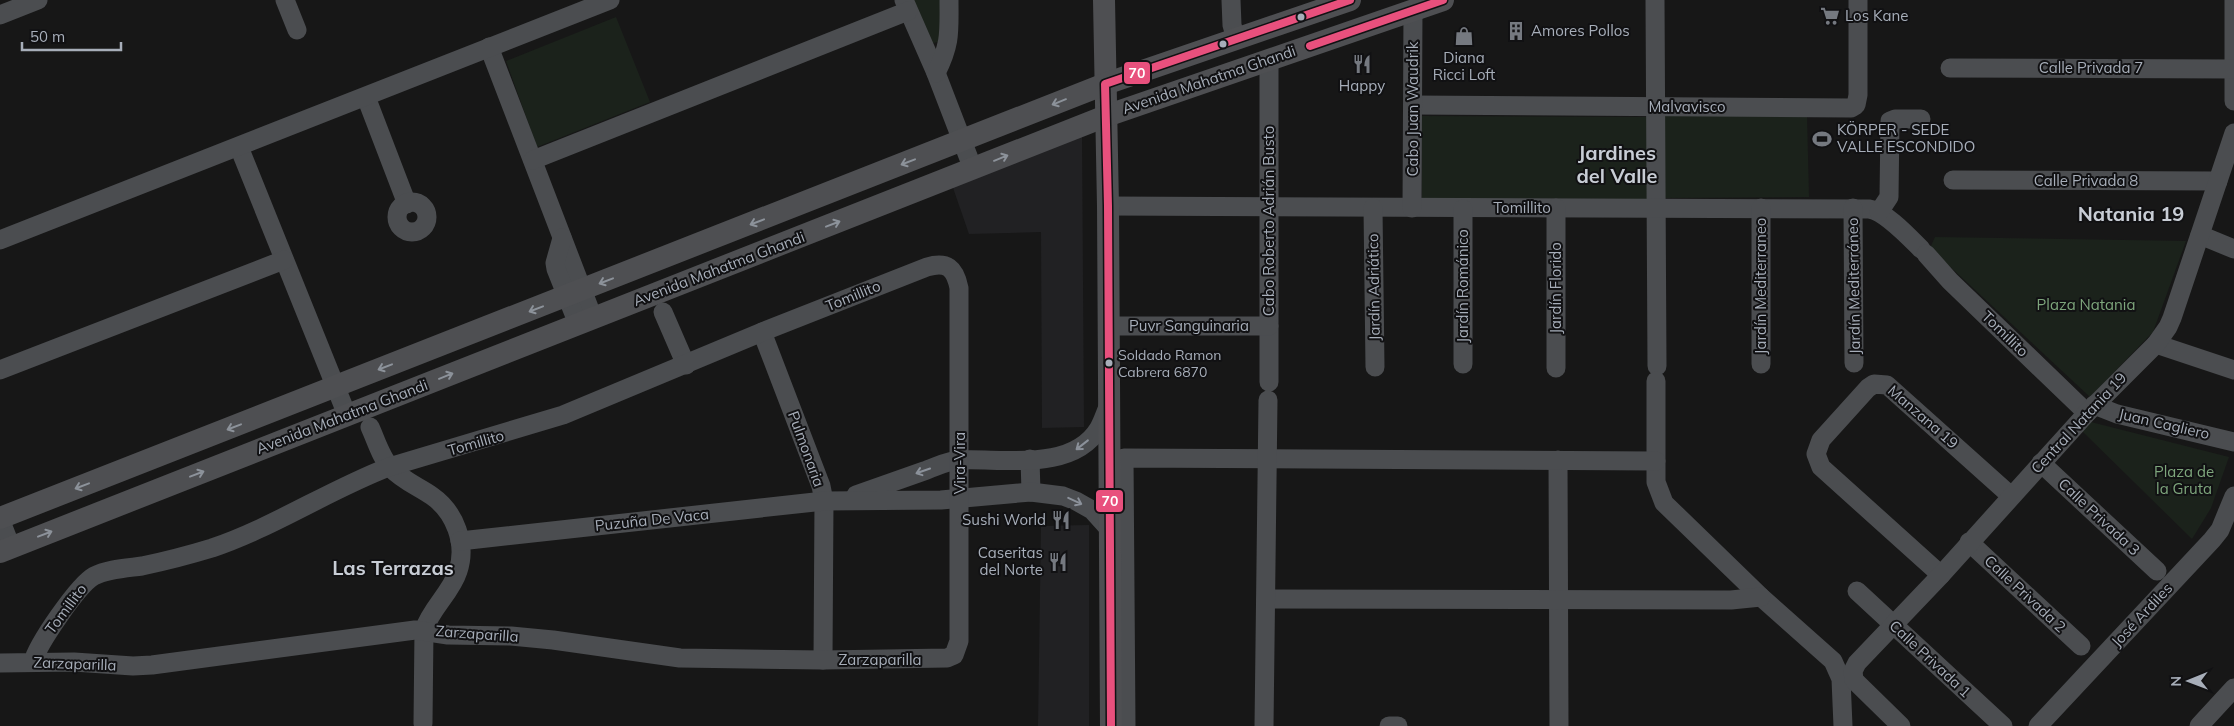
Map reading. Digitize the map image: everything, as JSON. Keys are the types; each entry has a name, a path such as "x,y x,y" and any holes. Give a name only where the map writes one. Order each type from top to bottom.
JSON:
{"main road":[{"path":"1104,0 1104,84 1108,206 1111,726"},
{"name":"Avenida Mahatma Ghandi","path":"0,519 964,141 1104,84 1350,0"},
{"name":"Avenida Mahatma Ghandi","path":"5,549 1106,116 1444,0"}],"street":[{"path":"0,15 38,0"},
{"path":"285,0 297,30"},
{"path":"0,240 610,0"},
{"path":"936,72 946,52 949,36 949,0"},
{"path":"1231,0 1232,25 1236,39"},
{"path":"1655,0 1657,107 1656,482 1664,503 1761,597 1833,661 1841,679 1843,726"},
{"name":"Malvavisco","path":"1413,106 1852,108 1856,105 1858,96 1858,0"},
{"path":"2234,0 2234,101"},
{"path":"533,160 906,6 936,72 964,141 973,169"},
{"name":"Cabo Juan Waudrik","path":"1412,208 1413,10"},
{"path":"489,47 562,238 574,294 585,321"},
{"name":"Cabo Roberto Adrián Busto","path":"1264,726 1269,326 1269,60"},
{"name":"Calle Privada 7","path":"1950,68 2233,69"},
{"path":"366,96 407,204"},
{"path":"1879,212 1889,197 1890,121 1895,119 1921,119"},
{"name":"Central Natania 19","path":"1901,726 1854,680 1853,671 1857,663 1941,575 2091,409 2156,344 2168,327 2234,133"},
{"path":"239,147 347,415"},
{"name":"Calle Privada 8","path":"1953,180 2218,182"},
{"name":"Tomillito","path":"1108,206 1869,209 1879,212 1924,251 1950,281 2091,409"},
{"name":"Jardín Adriático","path":"1374,208 1375,366"},
{"name":"Jardín Románico","path":"1462,364 1463,208"},
{"name":"Jardín Florido","path":"1556,208 1556,368"},
{"name":"Jardín Mediterraneo","path":"1761,208 1761,364"},
{"name":"Jardín Mediterráneo","path":"1853,208 1854,363"},
{"path":"2200,235 2234,249"},
{"path":"0,370 284,260"},
{"name":"Tomillito","path":"33,662 38,647 83,585 94,575 162,562 213,547 307,506 362,478 389,467 542,423 686,366 762,332 927,267 938,264 946,266 953,272"},
{"name":"Vira-Vira","path":"953,272 959,288 960,460 959,641 954,655"},
{"path":"663,312 686,366"},
{"name":"Puvr Sanguinaria","path":"1108,326 1269,326"},
{"name":"Pulmonaria","path":"762,332 821,486 824,501 823,660"},
{"path":"2156,344 2234,370"},
{"name":"Manzana 19","path":"1941,575 1821,467 1816,454 1821,440 1868,388 1874,384 1887,385 2011,496"},
{"path":"843,499 960,460 1005,460 1062,456 1074,451 1089,439 1098,429 1108,406"},
{"name":"Juan Cagliero","path":"2091,409 2234,442"},
{"path":"370,427 389,467 434,497 442,505 458,531 460,541 458,571 451,585 427,619 424,630 423,723"},
{"path":"1126,726 1124,458 1656,461"},
{"path":"1030,459 1031,492"},
{"path":"1558,460 1559,726"},
{"name":"Calle Privada 3","path":"2041,463 2157,571"},
{"path":"843,499 960,498 1031,492 1062,496 1076,501 1102,518 1110,530"},
{"name":"José Ardiles","path":"2038,726 2212,540 2220,530 2234,496"},
{"name":"Puzuña De Vaca","path":"460,541 843,499"},
{"path":"0,519 5,549"},
{"name":"Calle Privada 2","path":"1970,542 2081,646"},
{"name":"Calle Privada 1","path":"1857,591 2003,726"},
{"path":"1266,599 1731,600 1761,597"},
{"name":"Zarzaparilla","path":"0,663 152,665 394,632 424,630 448,635 511,636 553,640 660,657 940,660 954,655"},
{"path":"2199,726 2234,688"},
{"path":"1389,726 1398,726"}],"shaded area":[{"path":"1082,135 1084,427 1042,428 1041,232 969,234 951,182"},
{"path":"1089,525 1089,726 1038,726 1041,526"}],"green space":[{"path":"913,0 942,0 941,41 930,44"},
{"path":"616,17 650,102 537,147 506,61"},
{"path":"1807,114 1809,197 1665,198 1664,116"},
{"path":"1422,116 1649,117 1649,199 1422,198"},
{"name":"Plaza Natania","path":"1935,237 2186,241 2153,332 2090,397 1930,248"},
{"name":"Plaza de la Gruta","path":"2087,421 2229,457 2211,508 2192,539 2080,429"}],"transit line":[{"name":"70","path":"1111,726 1108,206 1105,84 1350,0"},
{"name":"70","path":"1310,46 1443,0"}],"place":[{"name":"Los Kane","path":"1830,16"},
{"name":"Amores Pollos","path":"1516,31"},
{"name":"Diana Ricci Loft","path":"1464,36"},
{"name":"Happy","path":"1362,64"},
{"name":"KÖRPER - SEDE VALLE ESCONDIDO","path":"1822,139"},
{"name":"Soldado Ramon Cabrera 6870","path":"1109,363"},
{"name":"Sushi World","path":"1061,520"},
{"name":"Caseritas del Norte","path":"1058,562"}],"district":[{"name":"Jardines del Valle","path":"1617,164"},
{"name":"Natania 19","path":"2131,214"},
{"name":"Las Terrazas","path":"393,568"}]}
